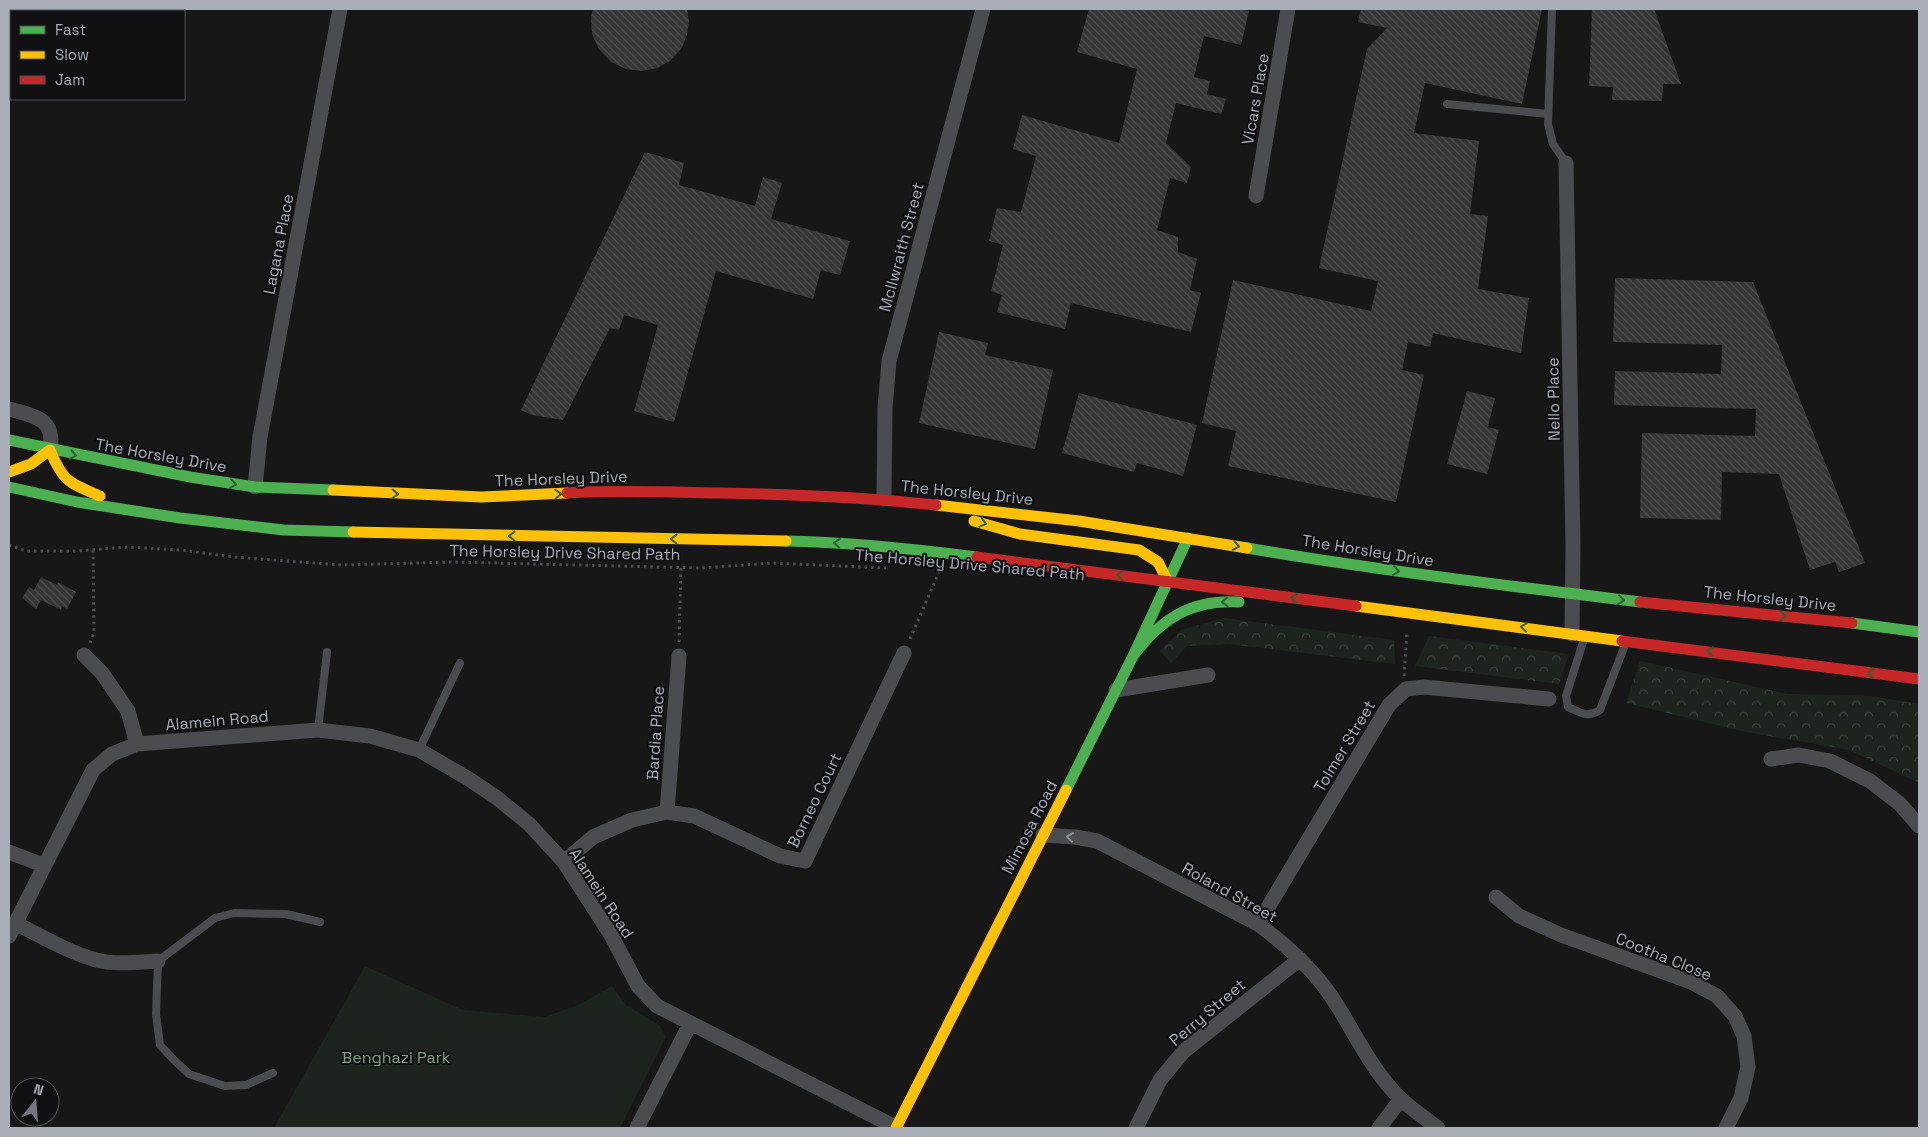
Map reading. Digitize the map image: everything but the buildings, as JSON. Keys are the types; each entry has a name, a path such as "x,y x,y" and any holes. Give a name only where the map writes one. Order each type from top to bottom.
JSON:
{"main road":[{"name":"The Horsley Drive","path":"9,440 190,478 255,486 378,494 481,497 604,491 789,494 884,499 1080,521 1349,565 1573,594 1918,631"},
{"path":"9,472 21,470 33,464 50,450 58,470 67,482 139,512"},
{"path":"9,487 53,498 139,512 284,530 828,542 905,548 1919,679"},
{"path":"884,499 941,516 976,521 1020,534 1139,550 1152,556 1164,567 1168,582"},
{"name":"Mimosa Road","path":"896,1128 1133,656 1188,538"},
{"path":"1133,656 1154,631 1170,619 1188,609 1209,603 1227,601 1291,609 1378,608"}],"street":[{"name":"Lagana Place","path":"255,486 260,437 340,9"},
{"name":"McIlwraith Street","path":"884,499 885,408 889,362 983,9"},
{"name":"Vicars Place","path":"1256,196 1288,9"},
{"name":"Nello Place","path":"1566,163 1573,594 1579,635"},
{"path":"9,409 36,416 45,422 52,440 50,450"},
{"name":"Borneo Court","path":"564,862 593,837 632,820 667,812 694,816 780,856 805,861 904,653"},
{"path":"84,655 102,673 128,711 137,744"},
{"name":"Bardia Place","path":"667,812 679,656"},
{"path":"1116,690 1208,675"},
{"path":"1406,689 1424,687 1549,699"},
{"name":"Tolmer Street","path":"1258,924 1389,705 1406,689"},
{"name":"Alamein Road","path":"12,929 93,770 112,754 137,744 318,730 370,736 418,750 469,779 497,798 528,824 564,862 611,935 638,986 657,1006 896,1128"},
{"path":"1770,759 1799,755 1830,761 1870,781 1900,804 1919,826"},
{"name":"Roland Street","path":"1043,835 1075,837 1097,841 1258,924 1300,959 1330,994 1378,1071 1401,1099 1438,1128"},
{"path":"9,852 43,865"},
{"name":"Cootha Close","path":"1496,898 1519,916 1553,931 1691,982 1717,996 1735,1016 1744,1036 1748,1067 1741,1098 1726,1128"},
{"path":"12,929 97,960 121,963 158,961"},
{"name":"Perry Street","path":"1136,1128 1160,1080 1184,1051 1300,959"},
{"path":"637,1128 690,1024"},
{"path":"1379,1128 1401,1099"}],"lane":[{"path":"1552,9 1549,134 1553,144 1566,163"},
{"path":"1447,104 1548,114"},
{"path":"1579,635 1566,696 1568,707 1581,713 1592,715 1600,710 1626,640"},
{"path":"318,730 327,652"},
{"path":"418,750 460,663"},
{"path":"273,1073 246,1085 225,1086 189,1074 174,1060 160,1045 156,1014 158,961 215,918 234,913 286,914 320,922"}],"path":[{"name":"The Horsley Drive Shared Path","path":"9,545 26,551 93,550 128,547 181,550 233,557 341,565 452,562 701,568 772,563 893,568"},
{"path":"84,655 94,633 93,550"},
{"path":"679,656 682,567"},
{"name":"The Horsley Drive Shared Path","path":"904,653 939,571 930,571"},
{"path":"1406,689 1404,673 1408,626"}],"green space":[{"path":"1224,618 1394,640 1395,664 1228,644 1187,646 1171,663 1160,651 1181,630"},
{"path":"1429,636 1569,654 1559,684 1415,666"},
{"path":"1640,661 1788,694 1870,696 1919,704 1919,783 1849,750 1746,732 1626,703"},
{"name":"Benghazi Park","path":"365,966 463,1010 544,1017 578,1005 612,986 626,1005 659,1025 666,1037 620,1128 274,1128"}],"traffic: fast":[{"path":"9,440 190,477 255,487 333,490"},
{"path":"9,487 77,502 180,518 284,530 353,532"},
{"path":"1066,790 1133,656 1188,538"},
{"path":"786,541 882,546 977,557"},
{"path":"1247,548 1394,571 1640,602"},
{"path":"1133,656 1155,632 1178,614 1206,604 1239,602"},
{"path":"1852,623 1919,632"}],"traffic: slow":[{"path":"9,472 31,464 50,450 59,469 68,480 100,496"},
{"path":"333,490 481,497 567,493"},
{"path":"936,505 1079,521 1247,548"},
{"path":"974,521 1020,534 1139,550 1158,562 1168,582"},
{"path":"353,532 786,541"},
{"path":"1356,606 1622,641"},
{"path":"896,1128 1066,790"}],"traffic: jam":[{"path":"567,493 773,494 855,498 936,505"},
{"path":"977,557 1356,606"},
{"path":"1640,602 1852,623"},
{"path":"1622,641 1919,679"}]}
